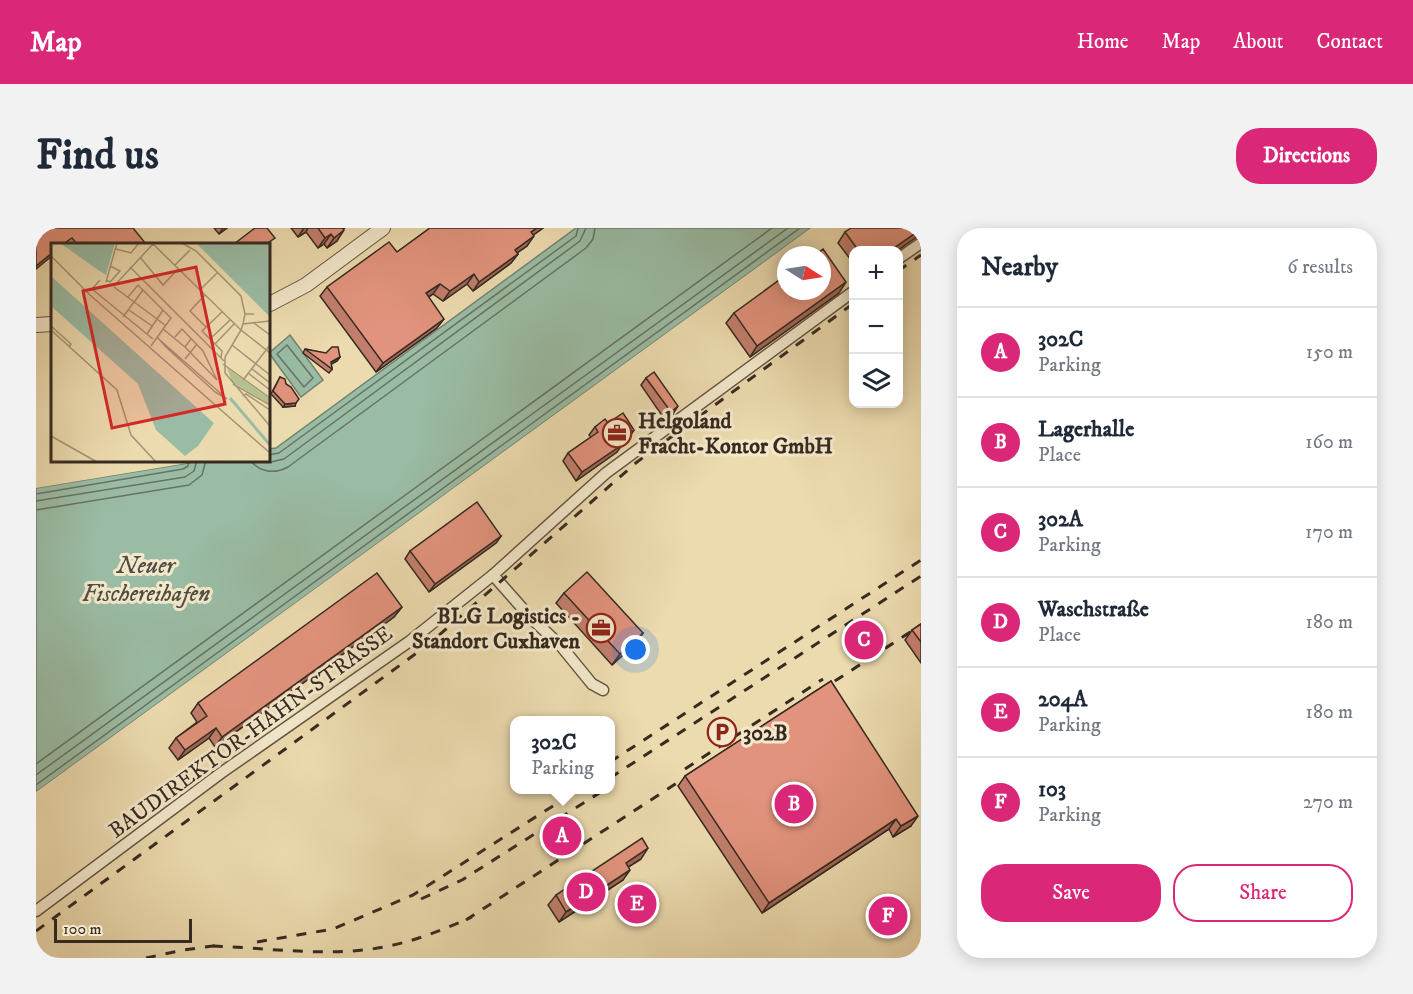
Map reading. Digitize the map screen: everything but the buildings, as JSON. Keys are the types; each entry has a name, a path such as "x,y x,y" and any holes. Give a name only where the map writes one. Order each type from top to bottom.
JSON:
{"street":[{"path":"270,304 306,285 383,228"},
{"path":"903,256 921,243"},
{"name":"BAUDIREKTOR-HAHN-STRASSE","path":"36,911 221,774 410,640 493,575 606,473 849,295"},
{"path":"36,325 51,324"},
{"path":"493,575 531,618 549,633 591,684 603,690"}],"water":[{"name":"Neuer Fischereihafen","path":"576,228 811,228 786,246 777,246 777,253 36,792 36,488 194,462 270,462 270,449 276,448"},
{"path":"290,335 323,380 301,397 270,352"}],"pier":[{"path":"811,228 814,228 789,246 786,246"},
{"path":"777,253 36,795 36,792"},
{"path":"170,462 194,462 36,488 36,485"}],"railway":[{"path":"903,268 921,255"},
{"path":"36,931 429,644 637,462 849,307"},
{"path":"615,759 921,560"},
{"path":"615,775 921,576"},
{"path":"818,692 921,625"},
{"path":"685,769 823,679"},
{"path":"466,920 697,770"},
{"path":"257,942 333,929 413,895 572,794"},
{"path":"421,899 462,880 598,794"},
{"path":"213,946 324,952 368,950 410,941 472,917"},
{"path":"146,958 221,945"}],"place":[{"name":"Helgoland Fracht-Kontor GmbH","path":"617,433"},
{"name":"BLG Logistics - Standort Cuxhaven","path":"601,628"},
{"name":"302A","path":"864,640"},
{"name":"302B","path":"722,732"},
{"name":"Lagerhalle","path":"794,804"},
{"name":"302C","path":"562,836"},
{"name":"Waschstraße","path":"586,892"},
{"name":"204A","path":"637,904"},
{"name":"103","path":"888,916"}]}
